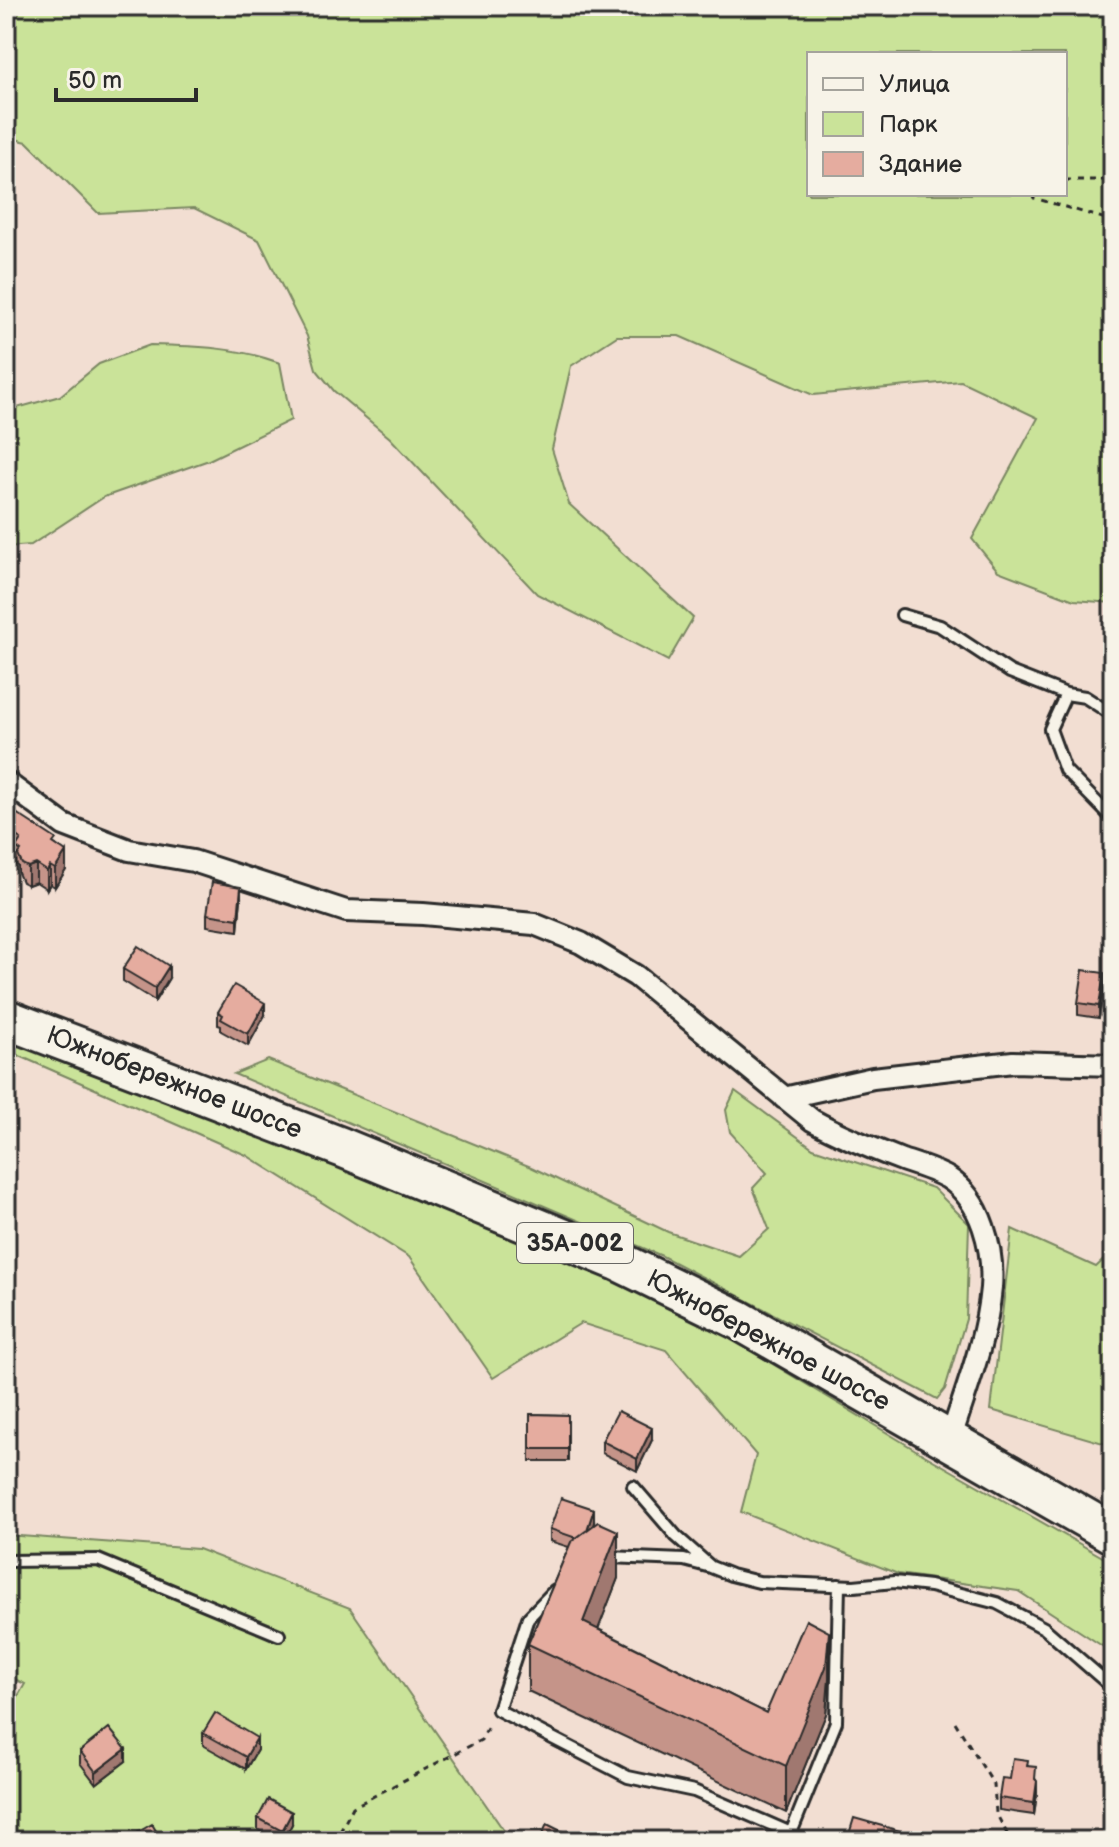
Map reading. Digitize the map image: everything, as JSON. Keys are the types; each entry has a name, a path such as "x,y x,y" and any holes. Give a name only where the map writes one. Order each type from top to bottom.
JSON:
{"highway":[{"name":"Южнобережное шоссе","path":"6,1003 626,1248 745,1307 1113,1515"},
{"name":"Южнобережное шоссе","path":"6,1019 341,1147 618,1261 737,1319 1113,1534"}],"street":[{"path":"6,782 64,825 129,850 193,861 346,911 534,924 581,943 636,976 812,1120 843,1137 949,1179 965,1194 981,1217 989,1255 991,1287 955,1425"},
{"path":"784,1098 873,1078 1013,1062 1113,1065"}],"lane":[{"path":"902,615 940,626 1010,672 1066,694 1085,697 1113,715"},
{"path":"1066,694 1050,729 1065,770 1113,819"},
{"path":"1113,1228 1113,1250"},
{"path":"633,1486 676,1536 711,1567"},
{"path":"591,1564 603,1557 684,1560 759,1582 839,1585 894,1582 930,1586 997,1603 1044,1628 1113,1688"},
{"path":"6,1561 98,1560 279,1635"},
{"path":"565,1579 528,1618 498,1710 628,1777 694,1791 791,1833 836,1722 839,1585"}],"path":[{"path":"1067,180 1113,180"},
{"path":"1033,196 1113,221"},
{"path":"332,1841 353,1807 481,1740 493,1719"},
{"path":"955,1722 994,1785 996,1813 1011,1841"}],"green space":[{"path":"6,6 1113,6 1113,603 1074,600 998,571 972,539 1038,418 961,381 813,395 679,336 617,336 571,366 552,449 569,504 693,618 668,661 537,594 390,438 334,391 316,369 307,336 259,240 194,208 98,213 27,142 6,137"},
{"path":"150,345 232,351 280,363 291,420 209,460 104,497 31,545 6,547 6,411 60,396 99,364"},
{"path":"6,1030 249,1121 685,1311 919,1452 1113,1563 1113,1653 1018,1591 898,1574 741,1512 756,1455 666,1350 581,1323 493,1378 409,1257 246,1155 6,1050"},
{"path":"268,1060 531,1167 668,1232 739,1256 769,1229 753,1188 767,1173 730,1132 726,1110 735,1091 813,1148 933,1188 969,1224 966,1319 945,1389 937,1399 662,1256 234,1074"},
{"path":"1012,1229 1096,1267 1113,1251 1113,1446 991,1410"},
{"path":"6,1535 198,1549 350,1608 511,1841 10,1841 6,1829 6,1717 25,1684 6,1675"}],"building":[{"path":"13,811 56,839 53,843 66,852 55,869 50,866 47,871 36,864 28,867 22,864 18,855 21,851 16,847 21,839 6,830 6,822"},
{"path":"212,882 241,887 238,919 207,914"},
{"path":"138,946 169,966 155,988 123,969"},
{"path":"1083,970 1104,973 1099,1006 1078,1003"},
{"path":"234,985 265,1003 248,1034 221,1019 223,1015 218,1012"},
{"path":"618,1411 652,1428 637,1459 602,1441"},
{"path":"530,1414 568,1415 568,1449 530,1449"},
{"path":"561,1498 594,1509 587,1530 576,1538 550,1529"},
{"path":"598,1522 618,1531 583,1622 766,1713 806,1620 829,1632 826,1667 786,1766 528,1644 571,1542"},
{"path":"215,1713 257,1738 246,1757 203,1733"},
{"path":"109,1728 126,1749 96,1772 80,1751"},
{"path":"1013,1758 1028,1760 1027,1766 1036,1767 1034,1803 999,1798 1002,1778 1010,1779"},
{"path":"268,1799 292,1812 282,1831 258,1818"},
{"path":"854,1818 900,1831 897,1841 847,1841"},
{"path":"152,1824 162,1841 123,1841"},
{"path":"547,1824 581,1841 539,1841"}]}
